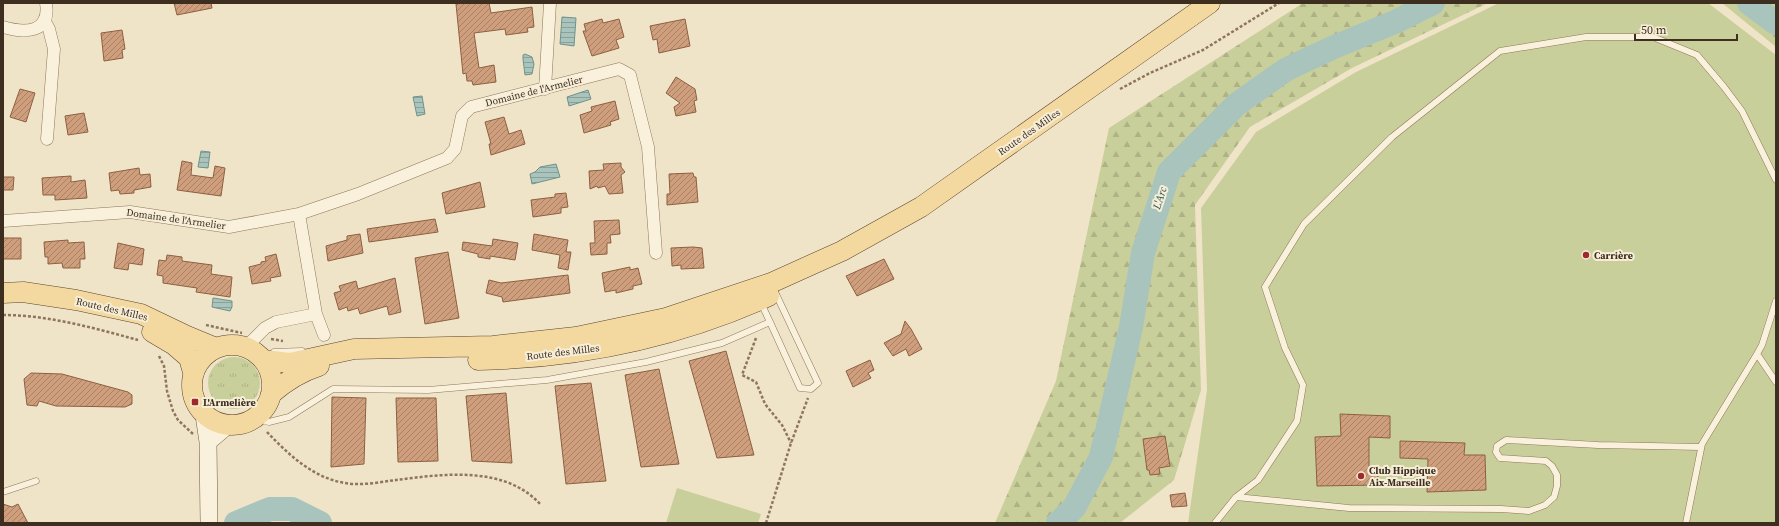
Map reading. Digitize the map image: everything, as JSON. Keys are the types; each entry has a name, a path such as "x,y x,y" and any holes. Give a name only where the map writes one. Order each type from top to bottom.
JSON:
{"main road":[{"name":"Route des Milles","path":"271,394 288,380 308,369 330,363 496,360 557,354 649,338 713,320 921,207 1210,3"},
{"name":"Route des Milles","path":"256,351 290,363 354,349 493,346 576,337 666,318 766,291"},
{"name":"Route des Milles","path":"3,293 23,292 141,314 216,348"},
{"name":"Route des Milles","path":"3,306 24,305 72,312 138,325 152,331 174,345 189,358 193,372"},
{"path":"231,344 256,351 272,377 271,394 259,422 228,425 215,422 204,415 195,402 191,388 193,372 198,362 206,354 216,348 231,344"}],"street":[{"path":"3,27 33,31 40,27 44,20 47,8 46,3"},
{"path":"545,89 550,3"},
{"path":"44,20 49,29 54,48 47,139"},
{"name":"Domaine de l'Armelier","path":"3,221 130,212 229,227 299,214 358,194 446,158 455,149 462,116 471,107 619,69 630,75 648,147 656,253"},
{"path":"299,214 316,314 324,335"},
{"path":"256,351 265,328 276,322 316,314"},
{"path":"204,415 204,445 209,523"},
{"path":"204,445 228,425"}],"lane":[{"path":"1215,523 1236,497 1258,480 1297,421 1303,385 1285,348 1265,287 1304,224 1392,137 1500,51 1586,37 1653,37 1697,55 1742,111 1776,180"},
{"path":"766,291 818,383 811,389 800,388 770,322 766,291"},
{"path":"1686,523 1701,447 1762,345 1776,301"},
{"path":"259,422 269,422 288,417 333,389 428,390 547,380 646,362 722,343 751,329 770,322"},
{"path":"323,349 354,349"},
{"path":"256,351 272,352 310,350"},
{"path":"1757,354 1776,382"},
{"path":"1236,497 1349,508 1501,509 1529,511 1545,505 1554,498 1557,486 1557,475 1552,466 1546,461 1500,458 1496,452 1497,446 1506,440 1598,445 1701,447"},
{"path":"3,492 36,481"}],"path":[{"path":"1119,89 1150,73 1203,50 1279,3"},
{"path":"3,315 21,315 73,324 144,342"},
{"path":"751,329 758,333 742,375 756,382 765,404 782,425 791,443"},
{"path":"157,353 164,366 167,377 167,391 173,411 178,420 204,445"},
{"path":"766,523 791,443 811,389"},
{"path":"259,422 299,462 332,480 359,484 436,476 486,476 513,485 529,493 541,505"}],"green space":[{"path":"1303,3 1488,3 1352,68 1250,127 1195,205 1201,390 1174,480 1120,523 995,523 1056,381 1109,128"},
{"path":"1499,3 1708,3 1776,55 1776,523 1188,523 1207,390 1201,208 1256,132 1356,72"},
{"path":"1722,3 1776,3 1776,47"},
{"path":"229,357 239,357 248,361 256,369 260,378 260,388 256,397 248,405 239,409 229,409 220,405 212,397 208,388 208,378 212,369 220,361"},
{"path":"677,488 761,514 758,523 666,523"}],"water":[{"path":"562,17 576,18 574,46 560,44"},
{"path":"525,54 532,57 534,64 532,74 525,75 523,55"},
{"path":"588,90 591,99 569,106 567,97"},
{"path":"422,96 425,114 417,116 413,97"},
{"path":"201,151 210,152 208,168 198,167"},
{"path":"556,164 560,177 532,184 530,174 535,172 540,167"},
{"path":"213,298 232,301 230,311 212,307"}],"building":[{"path":"174,3 211,3 212,8 177,15"},
{"path":"489,3 491,13 532,7 534,27 527,28 528,32 506,35 505,29 474,33 479,68 494,65 496,82 473,85 472,81 467,81 466,73 463,74 456,4"},
{"path":"602,19 603,23 619,19 624,37 616,40 619,48 592,56 583,31 586,31 584,24"},
{"path":"685,19 690,46 659,53 657,39 653,40 650,26"},
{"path":"122,30 125,49 122,50 123,58 104,61 101,33"},
{"path":"676,77 695,89 697,100 694,101 696,112 676,116 674,107 680,103 666,93"},
{"path":"20,89 35,93 26,122 10,117"},
{"path":"615,101 619,119 610,122 611,125 584,133 580,115 592,111 591,107"},
{"path":"84,113 88,132 68,135 65,116"},
{"path":"504,117 509,134 521,130 525,144 491,155 489,144 491,144 485,122"},
{"path":"182,161 192,163 191,175 213,178 215,166 225,168 221,196 177,190"},
{"path":"621,163 621,167 625,172 621,175 623,193 609,194 605,186 598,188 597,186 590,189 589,171 604,170 603,164"},
{"path":"139,168 140,175 150,174 151,187 134,190 134,193 120,194 119,190 111,191 109,173"},
{"path":"693,173 694,177 696,177 698,202 667,205 667,194 670,194 669,174"},
{"path":"71,176 71,182 85,180 87,198 55,200 55,195 43,195 42,178"},
{"path":"3,177 14,177 13,190 3,190"},
{"path":"480,182 485,207 446,214 442,193"},
{"path":"566,193 568,207 561,208 561,213 533,217 531,200 555,197 555,194"},
{"path":"435,219 438,232 369,242 367,229"},
{"path":"619,220 620,234 610,235 611,243 607,243 607,254 591,255 590,243 595,243 594,221"},
{"path":"360,234 363,253 328,261 326,246 347,240 347,236"},
{"path":"534,234 568,240 566,252 571,252 568,270 558,268 560,255 532,250"},
{"path":"3,238 21,238 21,259 3,259"},
{"path":"493,239 518,243 515,260 490,256 490,259 478,257 478,254 462,250 463,242 492,246"},
{"path":"68,240 68,243 84,242 85,259 80,259 80,268 63,268 62,263 48,264 48,257 45,257 44,242"},
{"path":"118,243 144,249 142,265 129,263 128,270 114,268"},
{"path":"671,248 702,248 704,268 681,269 681,265 672,266"},
{"path":"448,252 459,318 425,324 415,258"},
{"path":"276,254 281,276 270,278 271,281 252,284 249,267 261,264 261,262 266,261 265,257"},
{"path":"167,255 182,257 182,261 212,265 211,274 232,277 230,297 196,292 197,288 163,283 163,276 157,275 159,260 166,261"},
{"path":"884,259 894,279 857,296 846,276"},
{"path":"630,267 630,270 638,268 642,284 633,286 633,289 616,293 616,290 605,292 602,273"},
{"path":"568,275 570,293 503,302 502,297 486,293 489,280 501,283"},
{"path":"395,278 401,312 389,315 387,306 360,314 358,308 348,311 347,307 339,310 334,293 341,291 339,286 356,281 358,289"},
{"path":"905,321 922,349 909,356 906,349 893,356 884,343 901,334"},
{"path":"726,351 754,455 717,458 689,361"},
{"path":"870,360 874,370 868,373 871,378 853,387 846,371"},
{"path":"659,369 679,464 641,467 625,375"},
{"path":"31,373 62,374 128,392 132,395 132,404 125,407 56,406 39,401 37,406 27,405 24,379"},
{"path":"591,383 606,481 566,484 555,386"},
{"path":"506,393 512,463 472,461 466,396"},
{"path":"332,397 366,398 364,464 331,467"},
{"path":"396,398 436,398 438,461 398,462"},
{"path":"1340,414 1390,416 1390,438 1369,437 1369,471 1378,471 1378,485 1317,486 1315,437 1341,436"},
{"path":"1165,436 1170,466 1159,468 1160,474 1150,475 1149,470 1147,470 1143,439"},
{"path":"1400,441 1465,443 1464,455 1485,455 1486,490 1427,492 1428,459 1400,458"},
{"path":"1185,493 1187,506 1172,507 1170,495"},
{"path":"3,504 12,507 18,504 28,523 3,523"}],"waterway":[{"name":"L'Arc","path":"1058,523 1074,508 1101,457 1131,327 1143,253 1169,172 1237,104 1287,69 1334,47 1395,22 1433,3"},
{"name":"L'Arc","path":"1749,3 1776,23"},
{"name":"L'Arc","path":"236,523 270,509 292,509 320,523"}],"place":[{"name":"Carrière","path":"1586,255"},
{"name":"L'Armelière","path":"195,402"},
{"name":"Club Hippique Aix-Marseille","path":"1361,476"}]}
